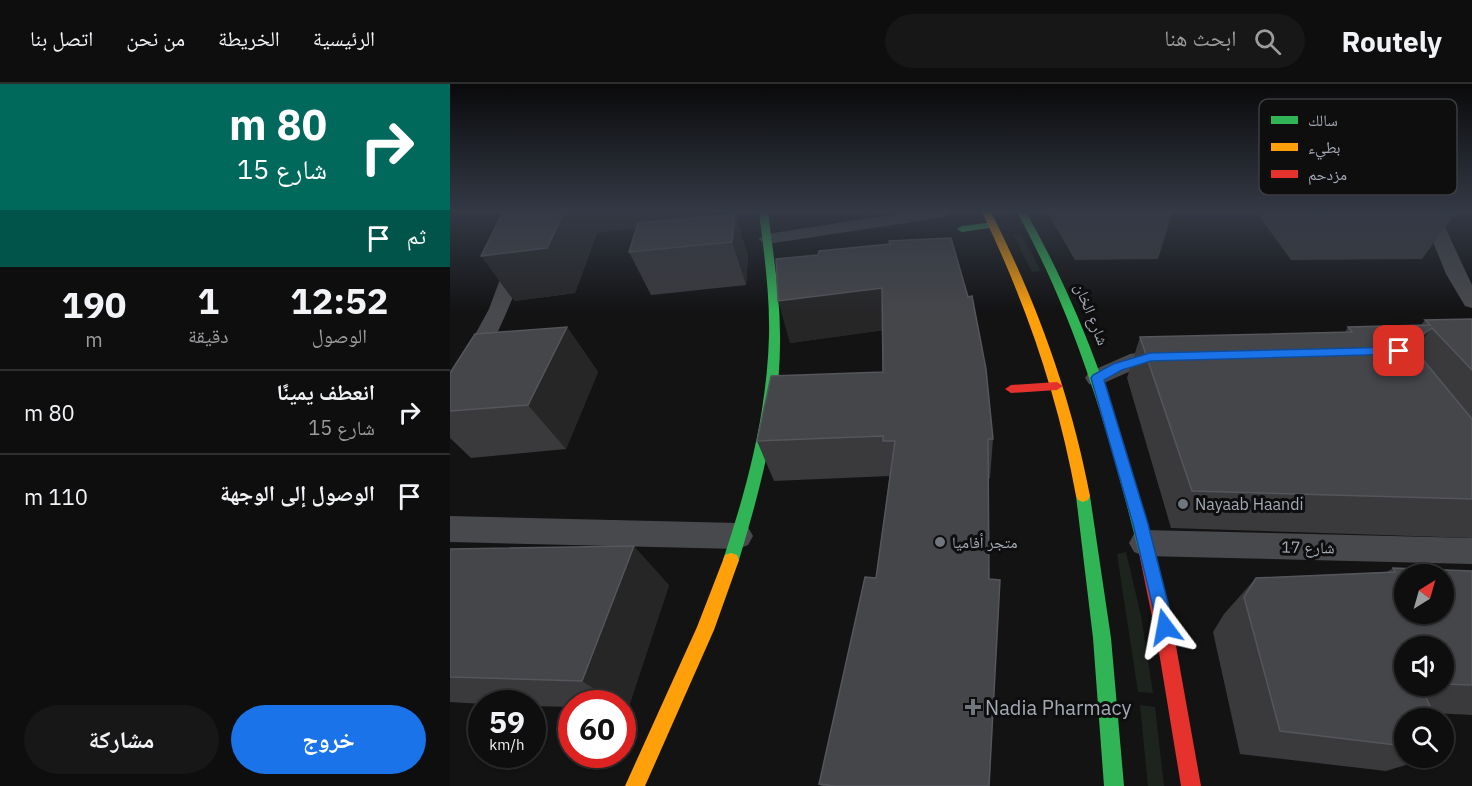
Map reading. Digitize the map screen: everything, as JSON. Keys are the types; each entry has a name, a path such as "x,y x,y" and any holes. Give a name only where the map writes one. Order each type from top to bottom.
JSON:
{"main road":[{"path":"635,786 707,626 738,536 757,463 769,403 774,352 767,245"},
{"path":"1007,245 1063,323 1086,340"},
{"name":"شارع الخان","path":"1040,245 1067,294 1086,340 1144,543 1165,627 1191,786"},
{"path":"1032,279 1075,461 1098,594 1114,786"},
{"path":"1011,389 1057,386"}],"street":[{"path":"450,399 491,327 514,276 524,245"},
{"path":"1443,245 1472,302"},
{"path":"1097,378 1138,359 1186,356"},
{"path":"450,529 738,536"},
{"name":"شارع 17","path":"1144,543 1472,551"}],"shaded area":[{"path":"1018,245 1027,245 1041,271 1032,272"},
{"path":"1126,552 1141,616 1153,693 1138,692 1117,554"},
{"path":"1140,705 1155,707 1164,786 1148,786"}],"building":[{"path":"487,245 549,245 547,248 481,256"},
{"path":"631,245 704,245 629,252"},
{"path":"882,245 953,245 968,297 972,296 986,369 993,439 988,439 989,579 1000,580 989,786 834,786 819,784 865,577 876,578 895,441 883,441 883,436 757,441 771,376 883,372 882,288 778,301 776,259 818,255 819,251"},
{"path":"1472,319 1472,370 1432,328 1410,344 1472,419 1472,499 1192,491 1140,337 1352,332 1348,327 1430,325 1425,320"},
{"path":"567,327 528,405 450,411 450,373 475,334"},
{"path":"634,546 582,681 450,677 450,549"},
{"path":"1454,570 1472,571 1472,685 1454,684 1454,636 1394,636 1394,696 1425,696 1431,708 1394,708 1394,745 1280,731 1244,597 1256,578 1394,572 1394,624 1454,624"}],"traffic: fast":[{"path":"731,560 759,458 769,407 774,354 774,319 767,245"},
{"path":"1040,245 1081,334 1097,377 1124,465 1147,553"},
{"path":"1083,496 1102,638 1114,786"}],"traffic: slow":[{"path":"1002,245 1046,350 1068,422 1083,496"},
{"path":"635,786 705,630 731,560"}],"traffic: jam":[{"path":"1011,389 1057,386"},
{"path":"1147,553 1167,646 1191,786"}],"place":[{"name":"Nayaab Haandi","path":"1183,504"},
{"name":"متجر أفاميا","path":"940,542"},
{"name":"Nadia Pharmacy","path":"973,707"}],"route":[{"path":"1165,627 1140,524 1097,378 1138,359 1150,357 1399,351"}]}
